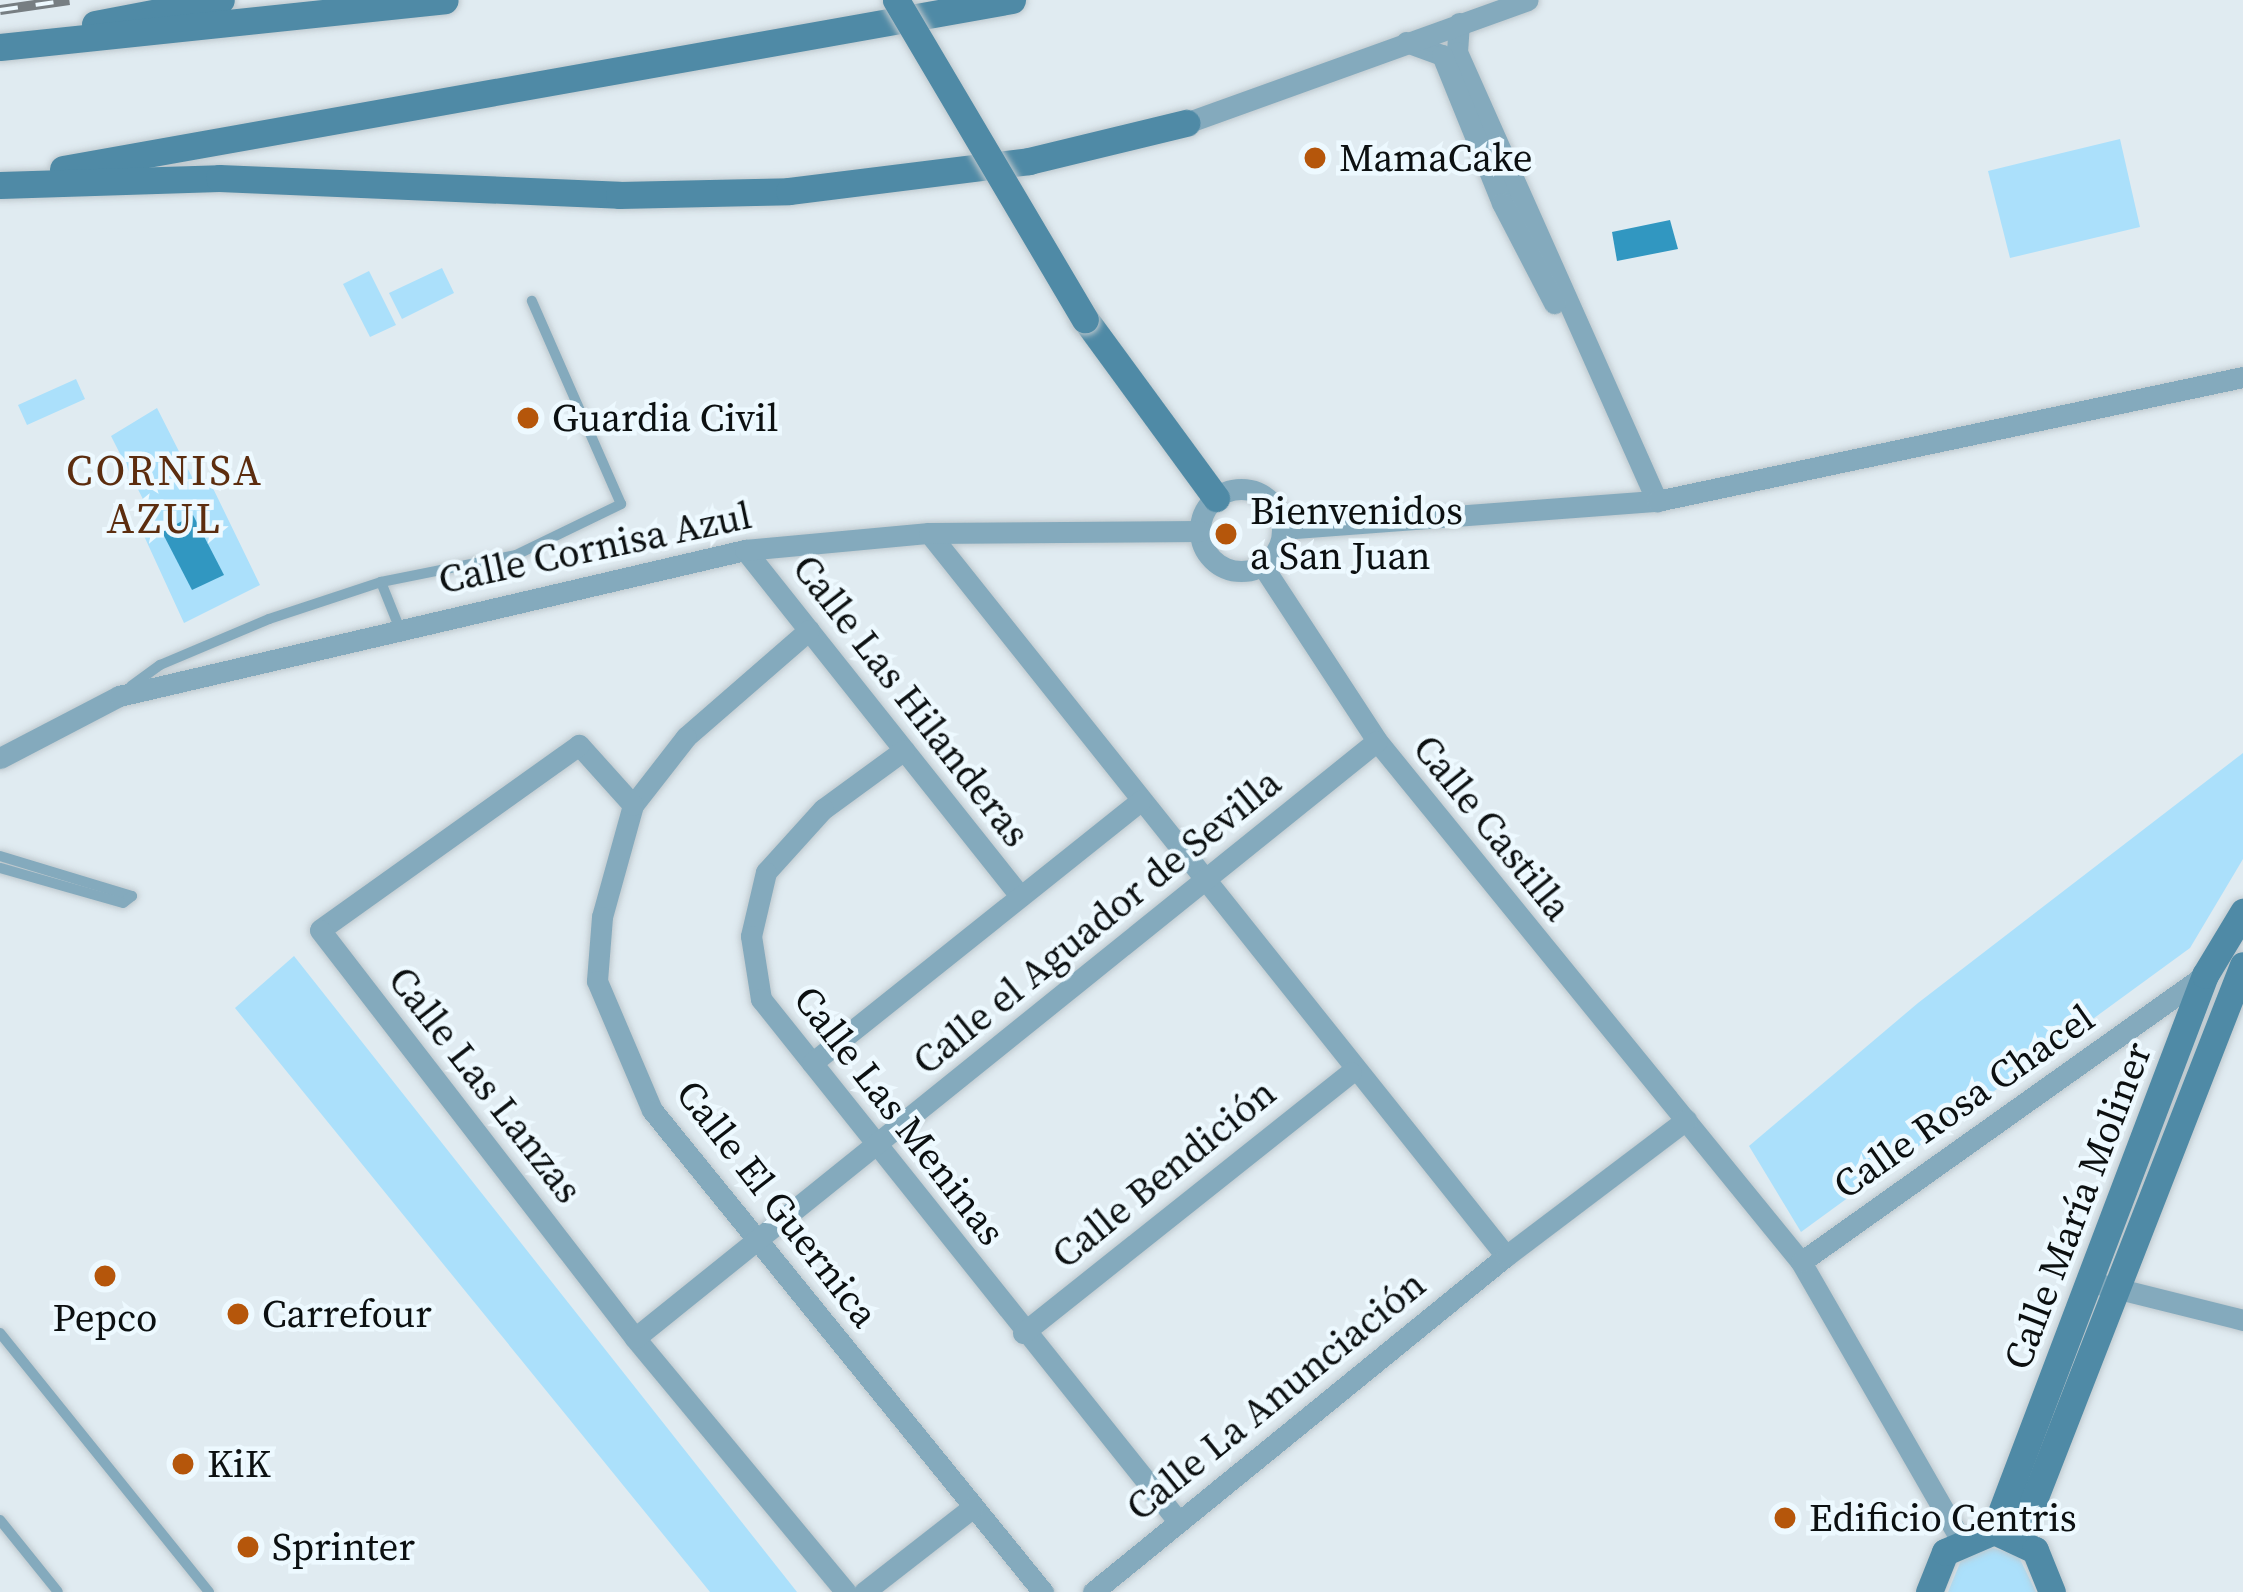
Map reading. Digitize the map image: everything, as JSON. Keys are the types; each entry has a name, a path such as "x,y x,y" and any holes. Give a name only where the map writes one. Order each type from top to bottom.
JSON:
{"main road":[{"path":"0,42 221,0"},
{"path":"0,42 446,0"},
{"path":"896,0 1085,319 1216,498"},
{"path":"0,183 1012,0"},
{"path":"0,183 219,178 619,195 789,190 1009,164 1186,123"},
{"name":"Calle María Moliner","path":"2007,1535 2230,980 2243,912"},
{"path":"1929,1592 1934,1569 1960,1539 2007,1535 2046,1566 2052,1592"}],"street":[{"path":"1186,123 1527,0"},
{"path":"1459,23 1457,52 1657,501"},
{"path":"1406,42 1442,55 1502,203 1563,320 1595,363"},
{"path":"1282,529 1657,501 2243,376"},
{"path":"1253,491 1274,506 1282,529 1262,565 1241,571 1218,564 1200,531 1216,498 1253,491"},
{"name":"Calle Cornisa Azul","path":"0,758 11,743 119,695 745,550 929,533 1200,531"},
{"path":"929,533 1351,1072 1506,1256"},
{"name":"Calle Las Hilanderas","path":"745,550 1020,896"},
{"name":"Calle Castilla","path":"1262,565 1377,741 1801,1262 1960,1539"},
{"path":"633,805 686,737 809,630"},
{"name":"Calle el Aguador de Sevilla","path":"635,1338 1207,884 1377,741"},
{"name":"Calle Las Lanzas","path":"633,805 579,746 320,930 635,1338 846,1592"},
{"name":"Calle Las Meninas","path":"904,750 823,808 766,872 751,936 760,999 878,1143 1022,1333 1178,1521"},
{"path":"812,1063 1141,800"},
{"name":"Calle El Guernica","path":"633,805 602,917 597,981 652,1110 1043,1592"},
{"name":"Calle Rosa Chacel","path":"1801,1262 2230,980"},
{"name":"Calle Bendición","path":"1022,1333 1351,1072"},
{"name":"Calle La Anunciación","path":"1093,1592 1506,1256 1686,1120"},
{"path":"2104,1286 2243,1320"},
{"path":"864,1592 971,1508"}],"lane":[{"path":"119,695 204,645 381,582 516,555 621,504 532,301"},
{"path":"381,582 399,627"},
{"path":"0,856 132,896 123,903 0,868"},
{"path":"0,1333 209,1592"},
{"path":"0,1520 58,1592"}],"shaded area":[{"path":"2120,139 2140,227 2010,258 1988,171"},
{"path":"1670,220 1678,249 1617,261 1612,232"},
{"path":"442,268 454,293 402,319 389,293"},
{"path":"369,271 396,325 370,337 343,284"},
{"path":"76,379 85,399 27,425 18,405"},
{"path":"157,408 196,485 209,480 260,585 184,623 139,525 152,517 111,436"},
{"path":"193,515 224,575 192,590 162,532"},
{"path":"2243,753 2243,859 2190,948 1801,1232 1749,1146 1918,1003"},
{"path":"294,956 797,1592 710,1592 235,1008"},
{"path":"1989,1547 2018,1555 2036,1592 1948,1592 1962,1558"}],"railway":[{"path":"0,10 69,0"}],"place":[{"name":"MamaCake","path":"1315,158"},
{"name":"Guardia Civil","path":"528,418"},
{"name":"Bienvenidos a San Juan","path":"1226,534"},
{"name":"Pepco","path":"105,1276"},
{"name":"Carrefour","path":"238,1314"},
{"name":"KiK","path":"183,1464"},
{"name":"Edificio Centris","path":"1785,1518"},
{"name":"Sprinter","path":"248,1547"}],"district":[{"name":"CORNISA AZUL","path":"165,494"}]}
